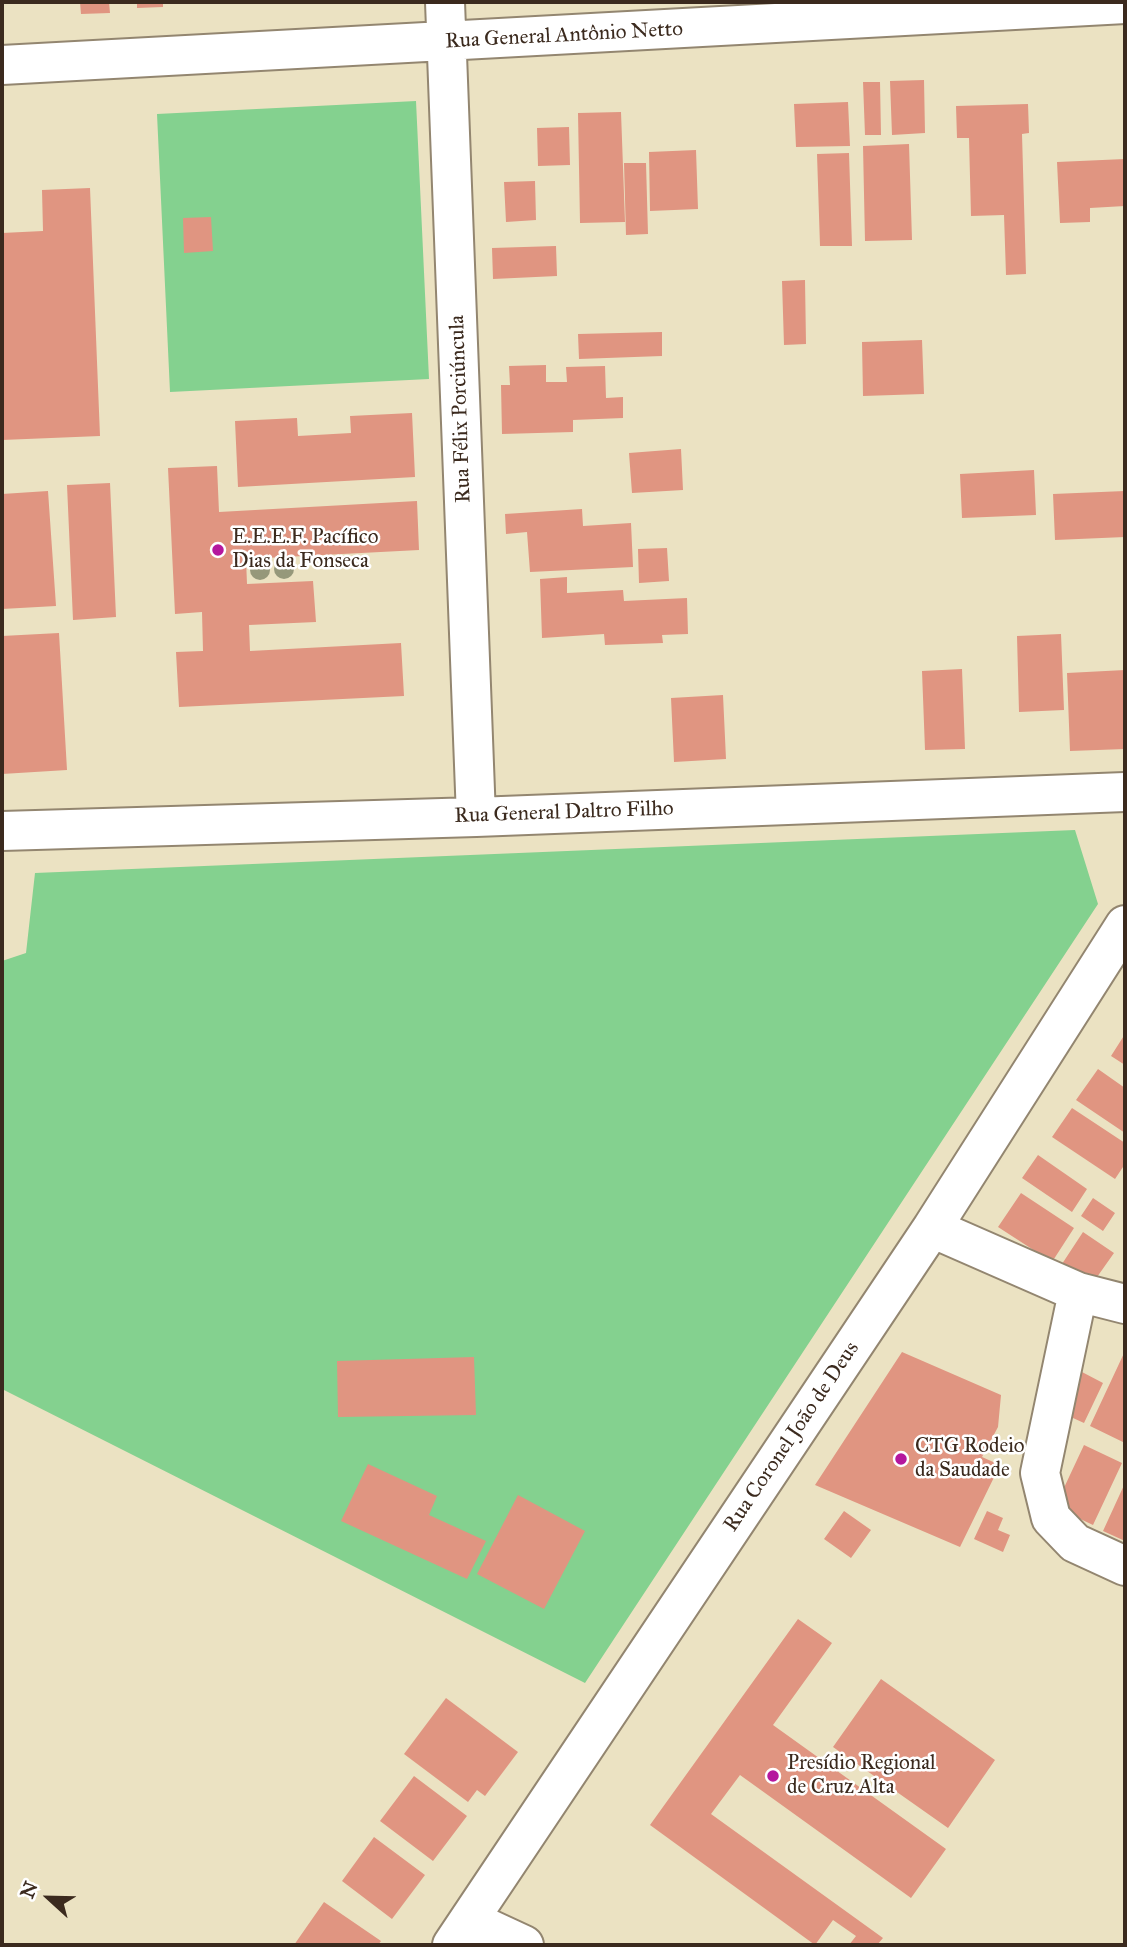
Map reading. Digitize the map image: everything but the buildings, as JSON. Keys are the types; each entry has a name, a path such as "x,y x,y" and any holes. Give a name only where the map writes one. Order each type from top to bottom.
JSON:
{"street":[{"name":"Rua Félix Porciúncula","path":"445,2 476,817"},
{"name":"Rua General Antônio Netto","path":"2,65 1125,4"},
{"name":"Rua General Daltro Filho","path":"2,831 476,817 1125,792"},
{"name":"Rua Coronel João de Deus","path":"461,1933 932,1228 1125,925"},
{"path":"932,1228 1078,1292 1125,1304"},
{"path":"1078,1292 1040,1474 1051,1518 1075,1543 1125,1566"},
{"path":"461,1933 524,1945"}],"green space":[{"path":"416,101 429,379 170,392 157,114"},
{"path":"1075,830 1098,904 585,1683 2,1389 2,961 26,953 35,873"}],"place":[{"name":"E.E.E.F. Pacífico Dias da Fonseca","path":"218,550"},
{"name":"CTG Rodeio da Saudade","path":"901,1459"},
{"name":"Presídio Regional de Cruz Alta","path":"773,1776"}]}
